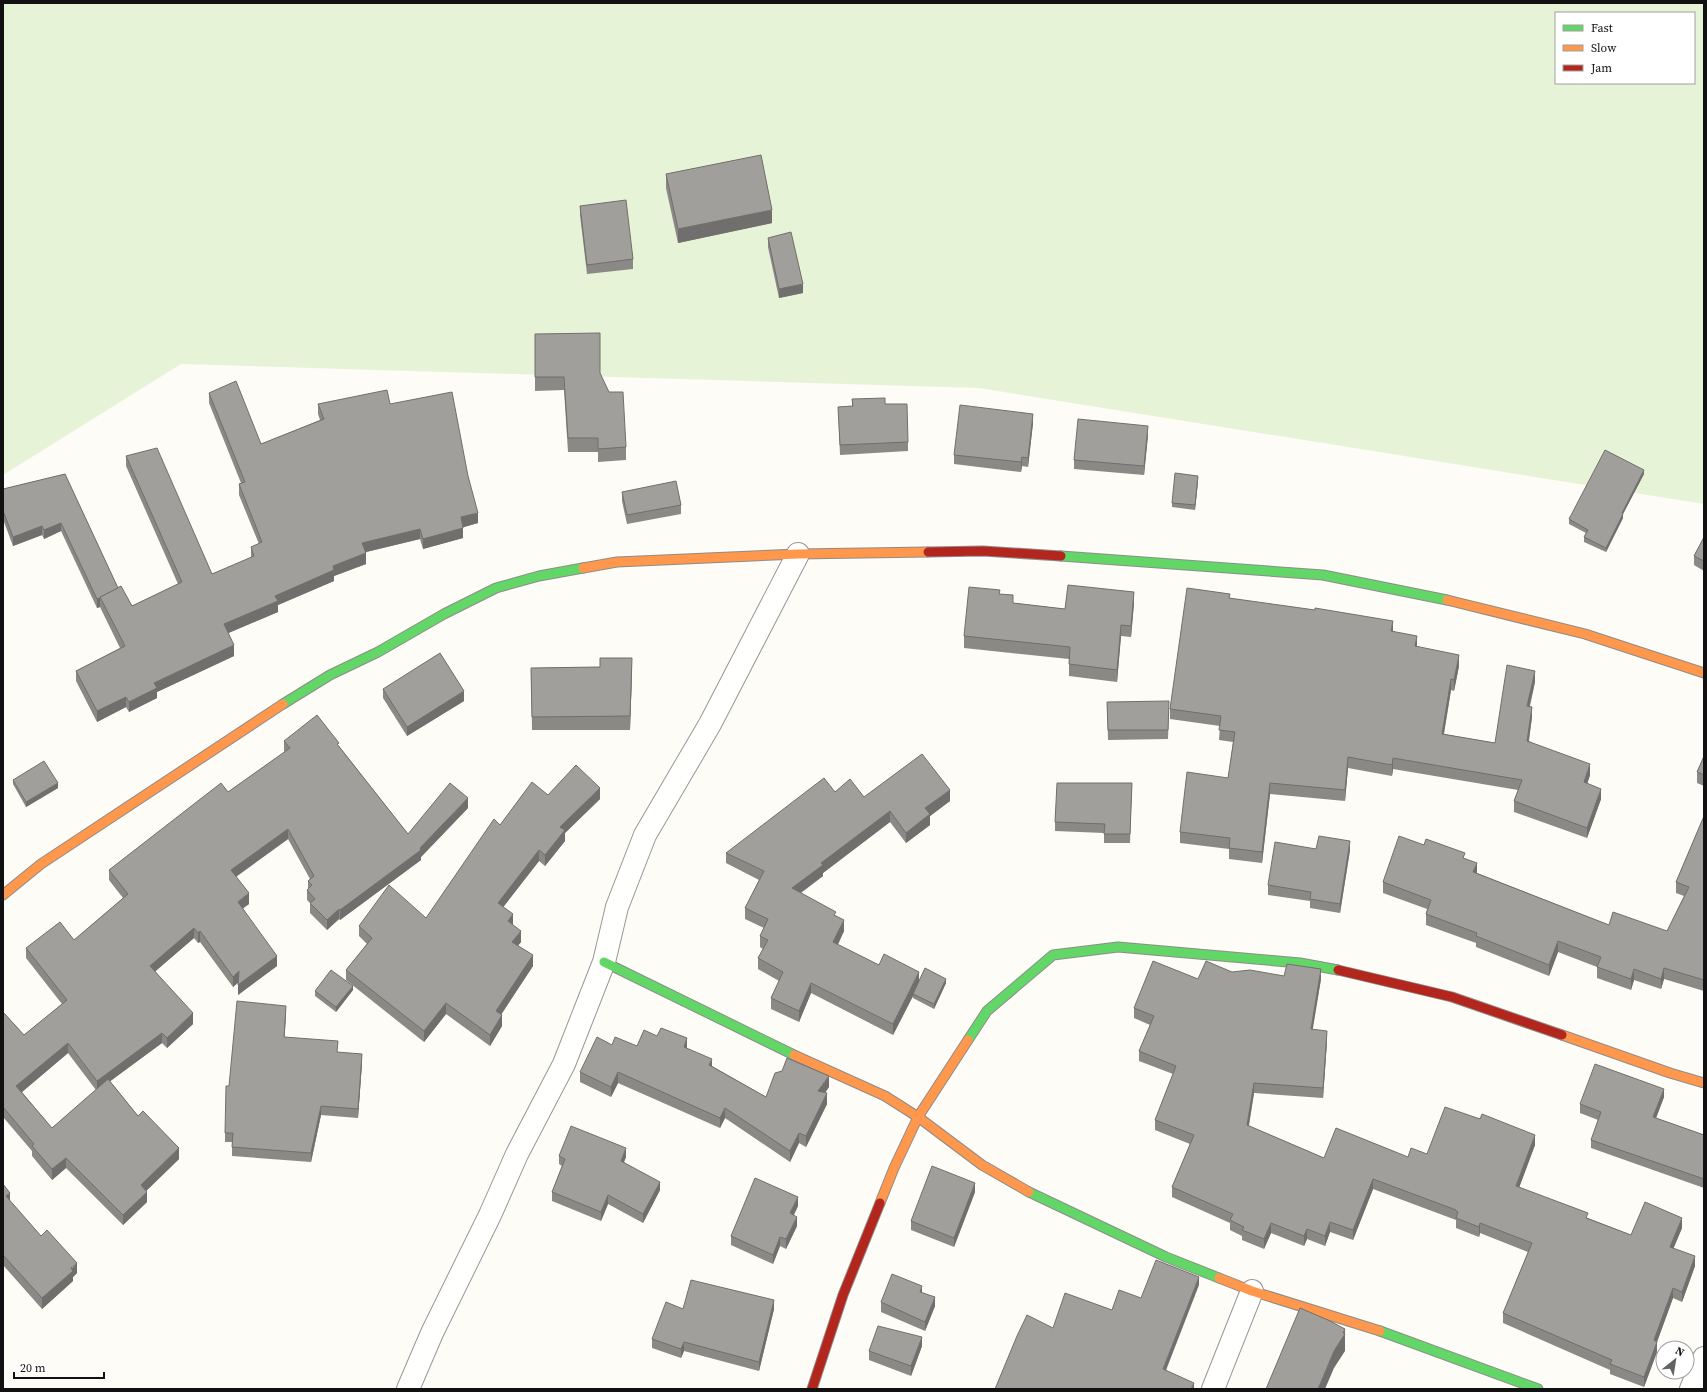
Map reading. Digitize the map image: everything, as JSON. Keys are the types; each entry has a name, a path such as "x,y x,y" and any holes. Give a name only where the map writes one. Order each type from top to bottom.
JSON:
{"street":[{"path":"3,895 41,864 261,718 330,675 378,652 444,614 496,588 539,576 617,562 798,554 983,551 1132,560 1323,575 1456,602 1585,634 1704,673"},
{"path":"408,1389 432,1333 490,1215 516,1154 564,1064 604,962 617,907 645,835 710,724 798,554"},
{"path":"812,1389 843,1295 894,1168 918,1117 987,1011 1053,955 1118,947 1300,963 1360,974 1452,997 1670,1073 1704,1083"},
{"path":"604,962 801,1058 885,1096 918,1117 982,1166 1027,1191 1166,1257 1252,1291 1402,1338 1538,1389"},
{"path":"1213,1389 1252,1291"},
{"path":"1692,1389 1704,1358"}],"green space":[{"path":"3,3 1704,3 1704,504 979,388 181,364 3,475"}],"building":[{"path":"761,155 772,210 678,229 666,174"},
{"path":"626,200 633,259 587,265 580,206"},
{"path":"791,232 803,284 779,289 768,238"},
{"path":"600,333 600,373 609,392 623,392 626,447 598,449 598,438 568,438 564,377 535,377 535,334"},
{"path":"236,381 261,444 324,419 318,404 387,390 390,404 452,392 468,476 478,513 461,517 463,528 423,539 420,529 362,543 366,553 333,566 334,570 275,596 278,601 224,624 234,645 154,683 157,688 129,702 126,697 97,711 76,671 125,646 100,597 121,586 132,606 182,582 126,456 157,448 212,574 254,556 251,547 262,542 239,484 245,482 209,393"},
{"path":"885,398 885,404 907,404 908,442 840,445 838,407 853,406 852,399"},
{"path":"960,405 1033,414 1028,458 1022,457 1021,462 954,455"},
{"path":"1078,419 1148,426 1144,466 1074,460"},
{"path":"1605,450 1644,470 1606,548 1584,537 1588,530 1569,519"},
{"path":"1175,473 1198,476 1195,505 1172,503"},
{"path":"65,474 118,588 97,599 61,523 44,530 42,526 13,537 3,513 3,489"},
{"path":"676,481 681,505 627,515 622,492"},
{"path":"1704,537 1704,561 1694,556"},
{"path":"1068,585 1134,592 1131,626 1121,625 1117,670 1069,664 1070,647 964,636 969,587 1000,590 999,594 1013,595 1013,603 1065,609"},
{"path":"1187,588 1230,594 1229,598 1315,610 1315,608 1393,621 1391,631 1417,636 1415,646 1459,655 1454,680 1451,679 1442,734 1495,743 1507,665 1535,671 1527,706 1532,707 1527,741 1590,764 1584,782 1601,789 1587,828 1514,801 1522,780 1393,758 1392,765 1348,757 1345,790 1270,783 1262,852 1229,848 1230,838 1180,832 1187,772 1228,778 1235,732 1219,730 1221,716 1170,709"},
{"path":"440,653 464,691 407,727 383,689"},
{"path":"600,658 632,658 630,716 532,717 531,668 600,667"},
{"path":"1169,701 1168,730 1108,730 1107,702"},
{"path":"317,715 339,743 337,744 408,834 450,783 468,798 420,848 421,850 340,910 339,909 327,920 310,903 315,899 307,890 312,885 308,881 314,876 288,829 231,870 249,893 238,902 277,956 238,985 239,971 233,977 200,931 198,933 194,928 150,966 193,1013 167,1038 162,1033 97,1081 68,1043 16,1086 52,1128 108,1079 138,1116 143,1111 179,1148 141,1185 147,1192 123,1215 66,1158 52,1169 32,1146 34,1144 3,1107 3,1012 24,1035 67,1000 26,948 60,922 74,940 128,894 109,870 221,783 228,792 290,748 284,741"},
{"path":"922,754 950,790 925,808 930,814 906,833 890,811 821,863 823,865 792,888 836,912 834,915 844,920 833,942 879,965 884,954 919,972 893,1024 811,983 799,1011 771,998 783,972 758,958 768,940 760,936 768,919 745,908 764,871 726,853 824,778 835,792 850,779 864,797"},
{"path":"1704,756 1704,775 1697,772"},
{"path":"44,761 58,783 26,802 13,780"},
{"path":"576,765 600,788 560,827 565,830 545,855 539,850 498,903 513,914 508,921 521,931 512,942 533,955 496,1011 502,1015 490,1035 446,1003 424,1031 346,970 372,938 359,926 389,885 426,918 494,819 500,825 532,782 548,795"},
{"path":"1057,783 1132,783 1130,834 1104,834 1105,824 1055,822"},
{"path":"1704,816 1704,980 1664,968 1661,979 1634,969 1631,979 1597,967 1601,957 1558,941 1549,965 1476,936 1477,933 1426,914 1431,900 1383,882 1399,836 1424,845 1426,839 1465,853 1463,858 1477,863 1473,872 1609,925 1613,912 1667,931 1689,887 1676,882"},
{"path":"1319,836 1350,841 1340,904 1310,899 1311,892 1268,885 1275,842 1316,849"},
{"path":"1153,961 1198,979 1206,961 1232,972 1250,970 1284,976 1287,964 1321,969 1311,1029 1327,1031 1323,1088 1254,1083 1247,1125 1324,1158 1336,1128 1408,1157 1411,1148 1427,1154 1445,1107 1480,1119 1482,1114 1535,1135 1516,1186 1588,1213 1586,1218 1631,1235 1645,1202 1682,1218 1670,1247 1695,1256 1682,1292 1673,1288 1654,1340 1655,1347 1644,1377 1610,1364 1612,1360 1503,1313 1532,1243 1480,1223 1479,1227 1456,1218 1458,1212 1456,1210 1373,1179 1353,1230 1330,1222 1325,1236 1307,1229 1304,1236 1271,1223 1264,1239 1242,1230 1244,1227 1230,1220 1233,1214 1172,1187 1194,1135 1155,1120 1176,1066 1139,1051 1154,1016 1134,1008"},
{"path":"925,968 946,979 934,1004 913,994"},
{"path":"331,970 353,986 336,1007 315,991"},
{"path":"237,1001 286,1006 284,1037 338,1041 337,1052 362,1054 358,1109 321,1106 311,1153 232,1147 233,1133 225,1133 226,1086 229,1086"},
{"path":"661,1028 687,1038 684,1047 712,1059 709,1065 766,1097 775,1073 782,1071 787,1058 829,1076 818,1091 827,1093 806,1136 799,1133 790,1151 725,1108 720,1118 618,1072 611,1087 580,1072 597,1037 612,1045 615,1037 637,1046 644,1030 657,1036"},
{"path":"1595,1064 1664,1089 1653,1117 1704,1135 1704,1179 1591,1140 1601,1112 1580,1104"},
{"path":"571,1126 626,1148 621,1161 660,1182 643,1214 608,1195 601,1212 552,1192 565,1159 559,1156"},
{"path":"932,1166 975,1183 954,1238 911,1221"},
{"path":"755,1178 798,1197 790,1213 797,1217 786,1239 780,1237 773,1255 731,1236"},
{"path":"3,1184 10,1193 6,1196 41,1236 47,1230 77,1263 71,1268 73,1271 42,1298 3,1255"},
{"path":"1156,1260 1199,1277 1163,1369 1194,1383 1191,1389 995,1389 1027,1315 1053,1328 1065,1293 1112,1310 1119,1290 1141,1298"},
{"path":"892,1274 922,1286 920,1292 935,1297 925,1322 881,1302"},
{"path":"691,1280 774,1300 759,1362 684,1342 681,1349 652,1339 666,1302 683,1309"},
{"path":"1300,1308 1345,1329 1343,1333 1345,1334 1334,1351 1318,1389 1266,1389"},
{"path":"878,1326 922,1337 911,1366 869,1351"}],"traffic: fast":[{"path":"1061,556 1323,575 1447,600"},
{"path":"283,704 330,675 378,652 444,614 496,588 539,576 583,568"},
{"path":"968,1040 987,1011 1053,955 1118,947 1300,963 1338,970"},
{"path":"604,962 794,1055"},
{"path":"1029,1192 1166,1257 1219,1278"},
{"path":"1380,1331 1538,1389"}],"traffic: slow":[{"path":"583,568 617,562 798,554 928,552"},
{"path":"1447,600 1585,634 1704,673"},
{"path":"3,895 41,864 283,704"},
{"path":"1562,1035 1670,1073 1704,1083"},
{"path":"880,1203 894,1168 918,1117 968,1040"},
{"path":"794,1055 885,1096 918,1117 982,1165 1029,1192"},
{"path":"1219,1278 1252,1291 1380,1331"}],"traffic: jam":[{"path":"928,552 983,551 1061,556"},
{"path":"1338,970 1452,997 1562,1035"},
{"path":"812,1389 843,1295 880,1203"}]}
